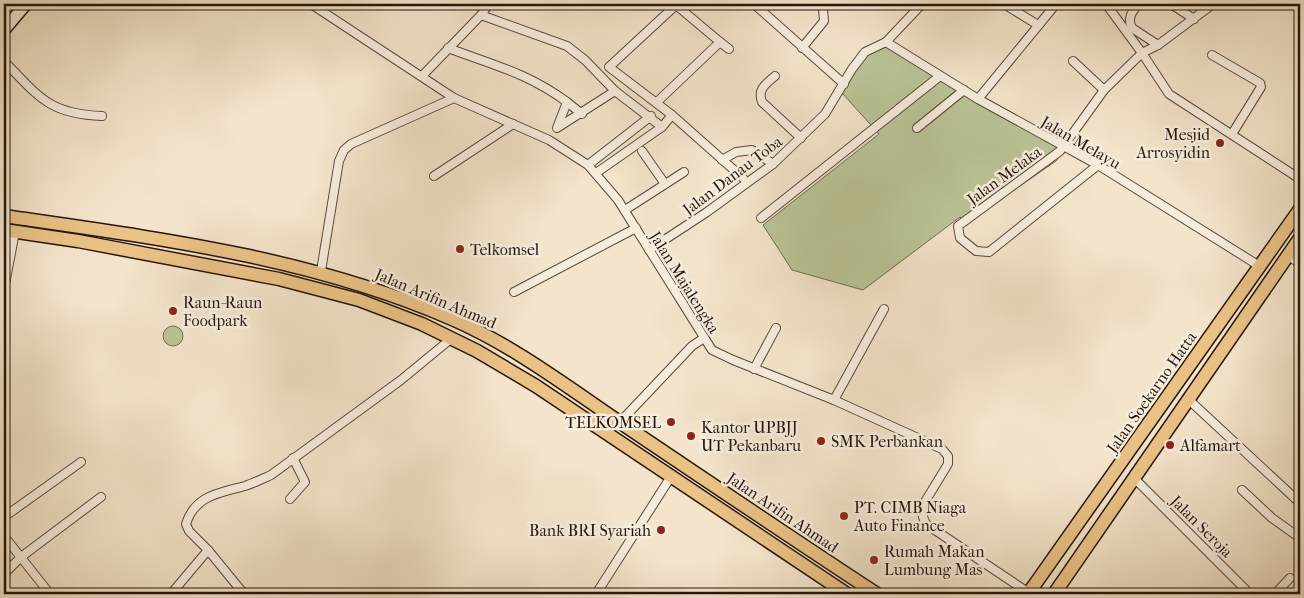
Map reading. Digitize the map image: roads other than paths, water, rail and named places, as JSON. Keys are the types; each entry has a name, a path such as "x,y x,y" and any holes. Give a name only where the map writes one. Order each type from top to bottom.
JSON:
{"main road":[{"path":"4,30 26,4"},
{"name":"Jalan Soekarno Hatta","path":"1029,594 1300,208"},
{"name":"Jalan Arifin Ahmad","path":"4,216 238,253 321,271 389,294 455,320 526,358 877,594"},
{"path":"78,241 80,227"},
{"name":"Jalan Arifin Ahmad","path":"9,231 78,241 279,279 381,307 452,338 506,367 672,475 847,594"},
{"path":"1054,594 1300,238"},
{"path":"575,411 584,398"}],"street":[{"name":"Jalan Majalengka","path":"312,4 454,98 549,140 588,165 625,210 712,350 834,400 942,449 948,456 948,464 923,505 921,512 923,519 926,524 1029,594"},
{"path":"422,76 490,4"},
{"path":"754,4 844,84"},
{"path":"802,48 824,20 823,10 819,4"},
{"name":"Jalan Danau Toba","path":"649,250 702,216 773,164 825,114 865,52 886,42 922,4"},
{"path":"1004,4 1038,25"},
{"path":"978,99 1056,4"},
{"path":"1106,4 1169,94 1300,178"},
{"path":"1138,4 1131,15 1130,24 1132,28 1158,45"},
{"path":"1171,4 1194,20"},
{"name":"Jalan Melaka","path":"1098,166 990,252 982,253 968,247 960,238 958,226 1064,146 1104,90 1142,53 1158,45 1213,4"},
{"path":"729,50 676,5 609,67 657,102 743,178"},
{"path":"481,15 567,46 585,60 615,91 651,116 662,127"},
{"path":"657,102 720,42"},
{"name":"Jalan Melayu","path":"886,42 978,99 1098,166 1261,266"},
{"path":"448,48 534,80 582,114"},
{"path":"1212,55 1260,83 1261,87 1232,134"},
{"path":"4,61 36,95 49,104 77,115 102,116"},
{"path":"1073,61 1104,90"},
{"path":"775,76 762,88 760,97 762,102 801,138"},
{"path":"760,218 940,76"},
{"path":"917,128 964,90"},
{"path":"557,128 582,114 615,91"},
{"path":"321,271 339,160 344,150 351,144 454,98"},
{"path":"549,140 557,128 567,102"},
{"path":"596,173 662,127 672,115"},
{"path":"588,165 651,116"},
{"path":"434,176 513,124"},
{"path":"722,160 736,152 752,150 773,164"},
{"path":"642,151 665,184"},
{"path":"625,210 684,172"},
{"path":"514,292 636,228"},
{"path":"4,289 9,231"},
{"path":"1288,255 1300,264"},
{"path":"834,400 884,309"},
{"path":"754,368 776,328"},
{"path":"240,593 208,550 187,528 187,522 195,506 208,496 249,485 271,475 401,380 452,338"},
{"path":"620,422 692,346 704,338"},
{"path":"1189,400 1300,503"},
{"path":"290,499 305,482 302,472 293,458"},
{"path":"4,517 81,462"},
{"path":"596,594 672,475"},
{"name":"Jalan Seroja","path":"1134,478 1250,594"},
{"path":"1242,490 1272,518 1300,538"},
{"path":"4,574 21,557 101,496"},
{"path":"4,536 50,594"},
{"path":"171,594 208,550"},
{"path":"1274,594 1290,578"}],"place":[{"name":"Mesjid Arrosyidin","path":"1220,143"},
{"name":"Telkomsel","path":"460,249"},
{"name":"Raun-Raun Foodpark","path":"173,311"},
{"name":"TELKOMSEL","path":"671,422"},
{"name":"Kantor UPBJJ UT Pekanbaru","path":"691,436"},
{"name":"SMK Perbankan","path":"821,441"},
{"name":"Alfamart","path":"1170,445"},
{"name":"PT. CIMB Niaga Auto Finance","path":"844,516"},
{"name":"Bank BRI Syariah","path":"661,530"},
{"name":"Rumah Makan Lumbung Mas","path":"874,560"}]}
